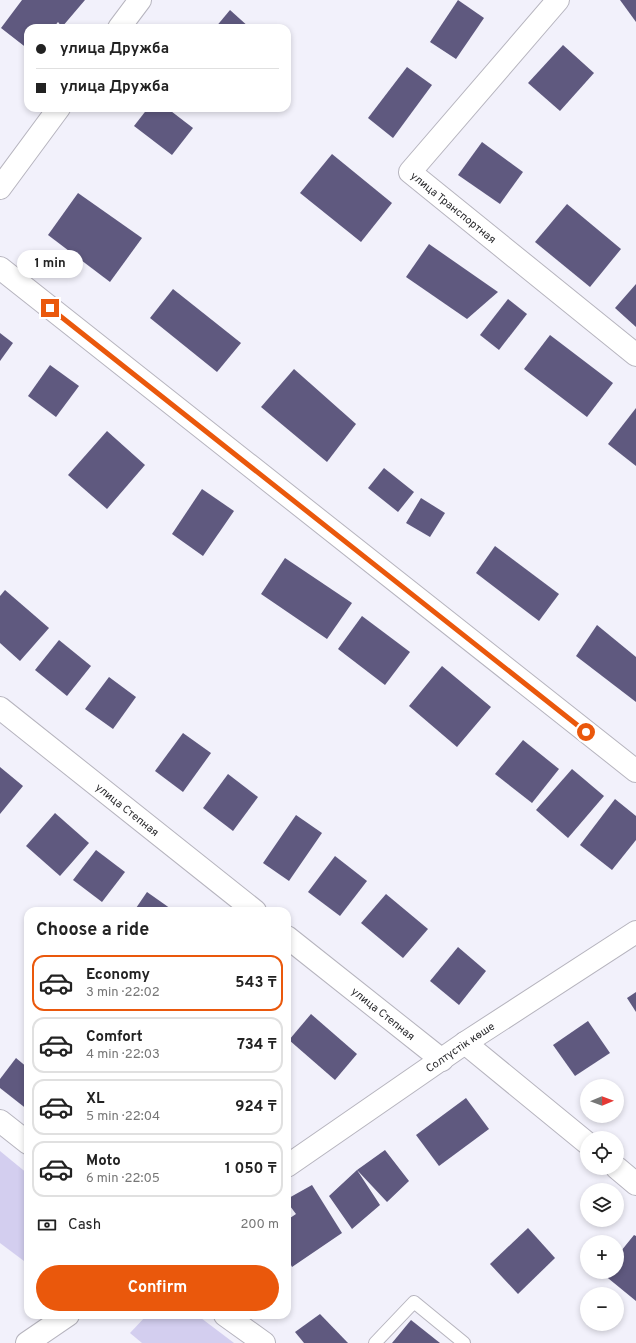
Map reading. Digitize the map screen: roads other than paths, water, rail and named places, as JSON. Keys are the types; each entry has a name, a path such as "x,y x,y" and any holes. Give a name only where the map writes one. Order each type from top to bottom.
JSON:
{"street":[{"path":"122,24 140,0"},
{"name":"улица Транспортная","path":"558,0 410,172 636,355"},
{"path":"0,188 56,112"},
{"path":"0,268 636,771"},
{"name":"улица Степная","path":"0,708 250,907"},
{"name":"Солтүстік көше","path":"291,1163 465,1043 636,932"},
{"name":"улица Степная","path":"291,940 442,1060"},
{"path":"465,1043 580,1137"},
{"path":"0,1121 24,1140"},
{"path":"624,1174 636,1184"},
{"path":"27,1343 62,1319"},
{"path":"231,1319 264,1343"}],"lane":[{"path":"374,1343 414,1302 464,1343"}]}
